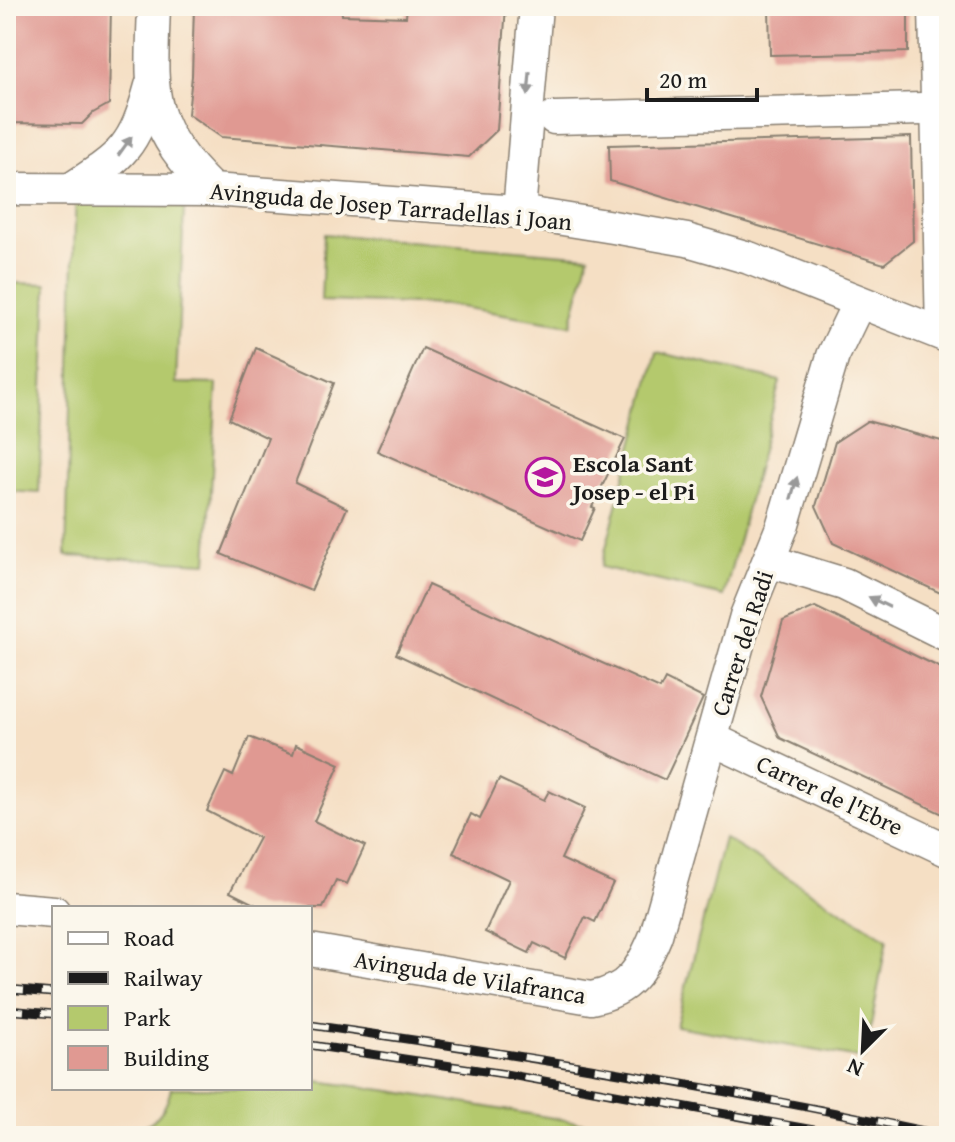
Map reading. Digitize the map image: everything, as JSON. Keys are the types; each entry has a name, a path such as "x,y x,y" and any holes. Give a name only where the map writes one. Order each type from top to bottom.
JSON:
{"street":[{"path":"154,6 152,82 159,119 186,165 212,190"},
{"path":"519,212 536,6"},
{"path":"935,6 944,152 945,335"},
{"path":"71,189 113,162 127,145 143,115 152,82"},
{"path":"554,118 923,109"},
{"name":"Avinguda de Josep Tarradellas i Joan","path":"6,189 212,190 519,212 687,240 749,258 945,335"},
{"name":"Carrer del Radi","path":"627,983 646,960 656,935 746,616 782,527 833,356 859,302"},
{"path":"769,561 844,584 949,636"},
{"name":"Carrer de l'Ebre","path":"712,739 949,851"},
{"path":"6,908 52,912"},
{"name":"Avinguda de Vilafranca","path":"312,950 591,998 610,995 627,983"}],"green space":[{"path":"76,184 185,187 176,383 217,384 207,563 66,556"},
{"path":"324,234 589,256 571,325 448,305 321,301"},
{"path":"6,283 47,284 39,493 6,491"},
{"path":"657,352 780,381 724,596 601,567"},
{"path":"724,838 887,939 865,1059 676,1026"},
{"path":"312,1080 661,1136 97,1136 144,1126 154,1120 170,1090 312,1090"}],"building":[{"path":"6,6 111,6 109,104 82,124 6,123"},
{"path":"194,6 341,6 342,15 406,17 407,6 506,6 497,130 469,157 221,137 188,114"},
{"path":"769,6 908,6 908,52 770,55"},
{"path":"911,137 913,241 884,264 610,181 609,145"},
{"path":"256,348 334,383 295,483 347,508 311,591 221,554 268,438 229,419"},
{"path":"423,348 625,439 592,507 595,508 580,541 377,451"},
{"path":"867,421 949,443 949,597 833,543 816,506 835,442"},
{"path":"428,585 660,689 665,679 703,698 665,780 396,654"},
{"path":"815,607 949,672 949,817 780,738 761,697 783,621"},
{"path":"249,737 293,754 296,744 340,764 314,821 365,846 347,884 336,880 323,908 258,906 230,892 259,838 207,811 225,772 233,776"},
{"path":"499,779 544,800 549,791 585,808 561,859 613,883 595,922 585,917 565,958 534,943 529,953 485,932 509,880 453,853 471,814 480,819"}],"railway":[{"path":"6,989 52,993"},
{"path":"6,1010 52,1014"},
{"path":"312,1025 630,1074 947,1136"},
{"path":"312,1045 505,1074 847,1136"}],"place":[{"name":"Escola Sant Josep - el Pi","path":"545,477"}]}
